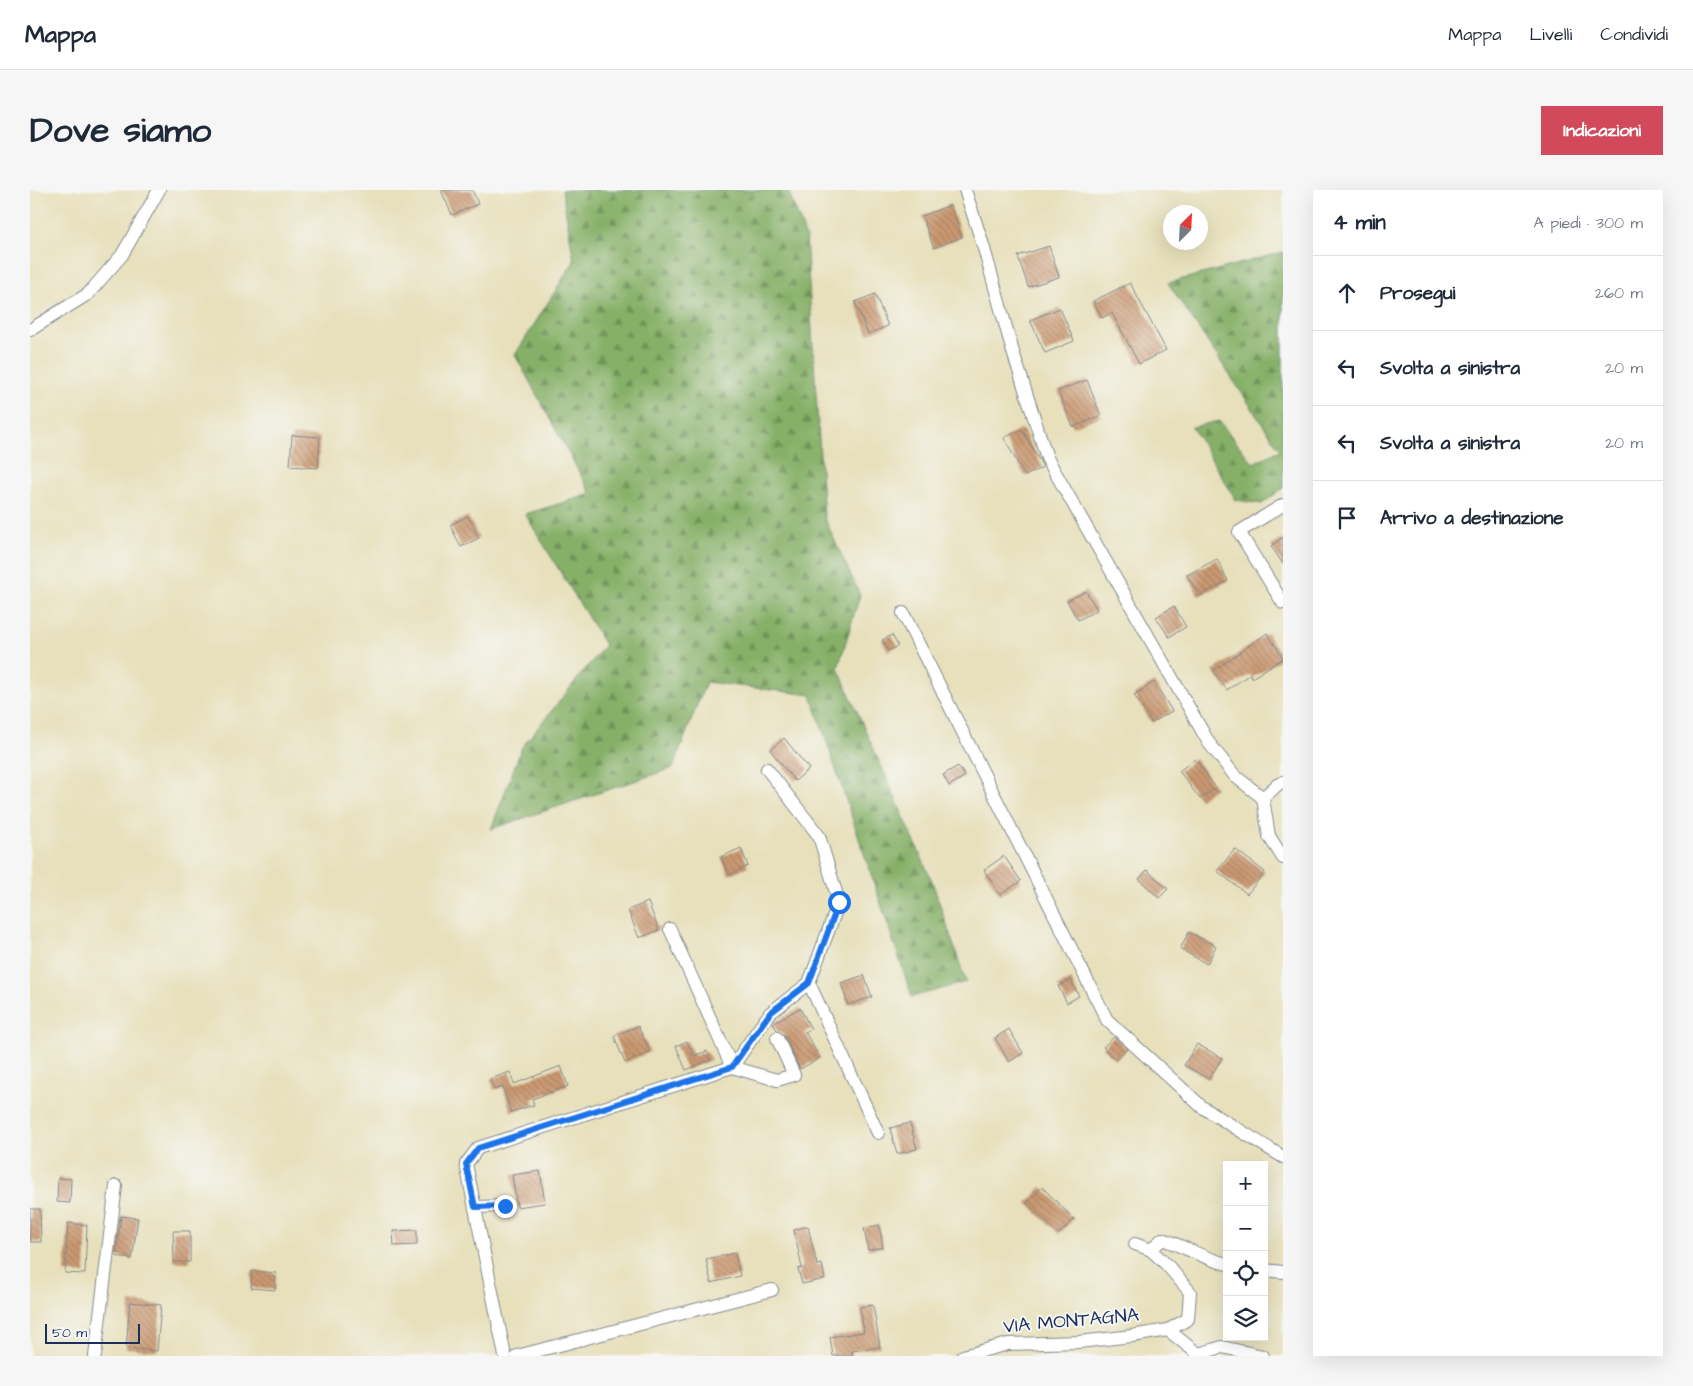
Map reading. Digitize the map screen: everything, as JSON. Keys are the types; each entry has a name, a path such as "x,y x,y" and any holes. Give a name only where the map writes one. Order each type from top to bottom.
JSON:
{"street":[{"path":"30,330 88,294 122,255 159,190"},
{"path":"965,190 983,245 1012,352 1047,458 1209,743 1235,776 1262,798 1268,836 1283,858"},
{"path":"1283,505 1239,532 1283,603"},
{"path":"903,613 1107,1020 1202,1106 1283,1157"},
{"path":"732,1067 770,1013 809,983 839,902 819,836 767,769"},
{"path":"1262,798 1283,782"},
{"path":"670,929 732,1067"},
{"path":"809,983 878,1134"},
{"path":"505,1356 466,1164 478,1148 732,1067 777,1080 794,1076 777,1038"},
{"path":"96,1356 116,1186"},
{"path":"475,1207 505,1206"},
{"path":"1135,1244 1150,1250 1162,1239 1178,1244 1212,1261 1223,1263"},
{"name":"VIA MONTAGNA","path":"963,1356 1008,1344 1037,1341 1079,1342 1168,1330 1188,1319 1190,1292 1168,1266 1150,1250"},
{"path":"1268,1270 1283,1272"},
{"path":"517,1356 772,1290"},
{"path":"1168,1330 1198,1355 1222,1347 1263,1356"}],"green space":[{"path":"562,190 788,190 806,237 824,517 860,595 838,668 932,881 966,982 912,997 811,695 706,682 673,768 491,829 522,747 605,645 525,514 591,494 515,355 574,261"},
{"path":"1283,252 1283,488 1262,504 1236,500 1192,427 1219,421 1253,463 1280,450 1168,283"}],"building":[{"path":"441,190 472,190 478,204 452,215"},
{"path":"950,205 962,237 934,248 922,216"},
{"path":"1049,246 1059,277 1028,287 1018,256"},
{"path":"1130,283 1166,350 1139,364 1112,313 1102,318 1093,301"},
{"path":"875,294 888,326 868,334 855,302"},
{"path":"1060,308 1074,341 1045,353 1030,320"},
{"path":"1087,380 1101,416 1073,427 1058,391"},
{"path":"1022,429 1043,467 1025,476 1004,438"},
{"path":"292,435 320,437 318,468 290,466"},
{"path":"468,516 479,538 461,547 450,525"},
{"path":"1283,537 1283,564 1271,546"},
{"path":"1217,559 1228,581 1199,596 1187,575"},
{"path":"1086,591 1097,610 1078,620 1067,601"},
{"path":"1174,606 1186,627 1169,637 1156,617"},
{"path":"1267,633 1283,658 1252,678 1250,674 1227,690 1213,671"},
{"path":"892,635 898,646 888,651 882,640"},
{"path":"1154,682 1172,711 1152,723 1134,695"},
{"path":"784,738 809,769 795,781 770,750"},
{"path":"1195,759 1216,788 1200,799 1179,771"},
{"path":"958,766 965,776 949,786 943,775"},
{"path":"741,848 748,866 729,875 721,857"},
{"path":"1235,849 1265,872 1247,894 1217,871"},
{"path":"1004,856 1021,881 1000,895 984,870"},
{"path":"1147,870 1168,889 1159,898 1139,879"},
{"path":"648,902 659,930 639,938 628,910"},
{"path":"1189,932 1216,946 1207,964 1180,949"},
{"path":"864,975 872,997 848,1005 841,983"},
{"path":"1071,980 1079,996 1067,1003 1058,986"},
{"path":"800,1008 811,1029 805,1032 820,1058 800,1069 784,1035 777,1030 773,1023"},
{"path":"638,1026 650,1052 625,1063 614,1036"},
{"path":"1009,1029 1023,1053 1009,1062 995,1038"},
{"path":"1114,1037 1127,1049 1115,1060 1103,1047"},
{"path":"687,1041 694,1056 707,1051 711,1060 686,1070 676,1046"},
{"path":"1197,1044 1222,1058 1209,1079 1184,1065"},
{"path":"561,1066 568,1086 532,1099 534,1105 511,1112 503,1087 494,1090 490,1079 510,1072 514,1084"},
{"path":"910,1123 917,1149 897,1154 890,1128"},
{"path":"540,1171 545,1203 517,1207 512,1175"},
{"path":"58,1178 71,1179 70,1203 57,1202"},
{"path":"1042,1187 1074,1219 1059,1234 1027,1203"},
{"path":"30,1209 40,1209 41,1242 30,1242"},
{"path":"121,1216 138,1218 132,1259 116,1256"},
{"path":"68,1223 87,1225 85,1274 65,1273"},
{"path":"879,1225 883,1247 868,1250 864,1228"},
{"path":"808,1226 817,1265 822,1264 825,1279 802,1284 798,1269 802,1268 794,1230"},
{"path":"417,1230 417,1245 394,1246 393,1231"},
{"path":"173,1231 190,1231 190,1262 174,1262"},
{"path":"735,1253 740,1276 711,1283 706,1259"},
{"path":"252,1271 276,1273 275,1290 251,1288"},
{"path":"130,1302 161,1305 157,1351 126,1348"},
{"path":"873,1305 880,1347 852,1351 852,1356 833,1356 830,1337 864,1332 860,1307"}],"route":[{"path":"505,1206 475,1207 466,1164 478,1148 732,1067 770,1013 809,983 839,902"}]}
